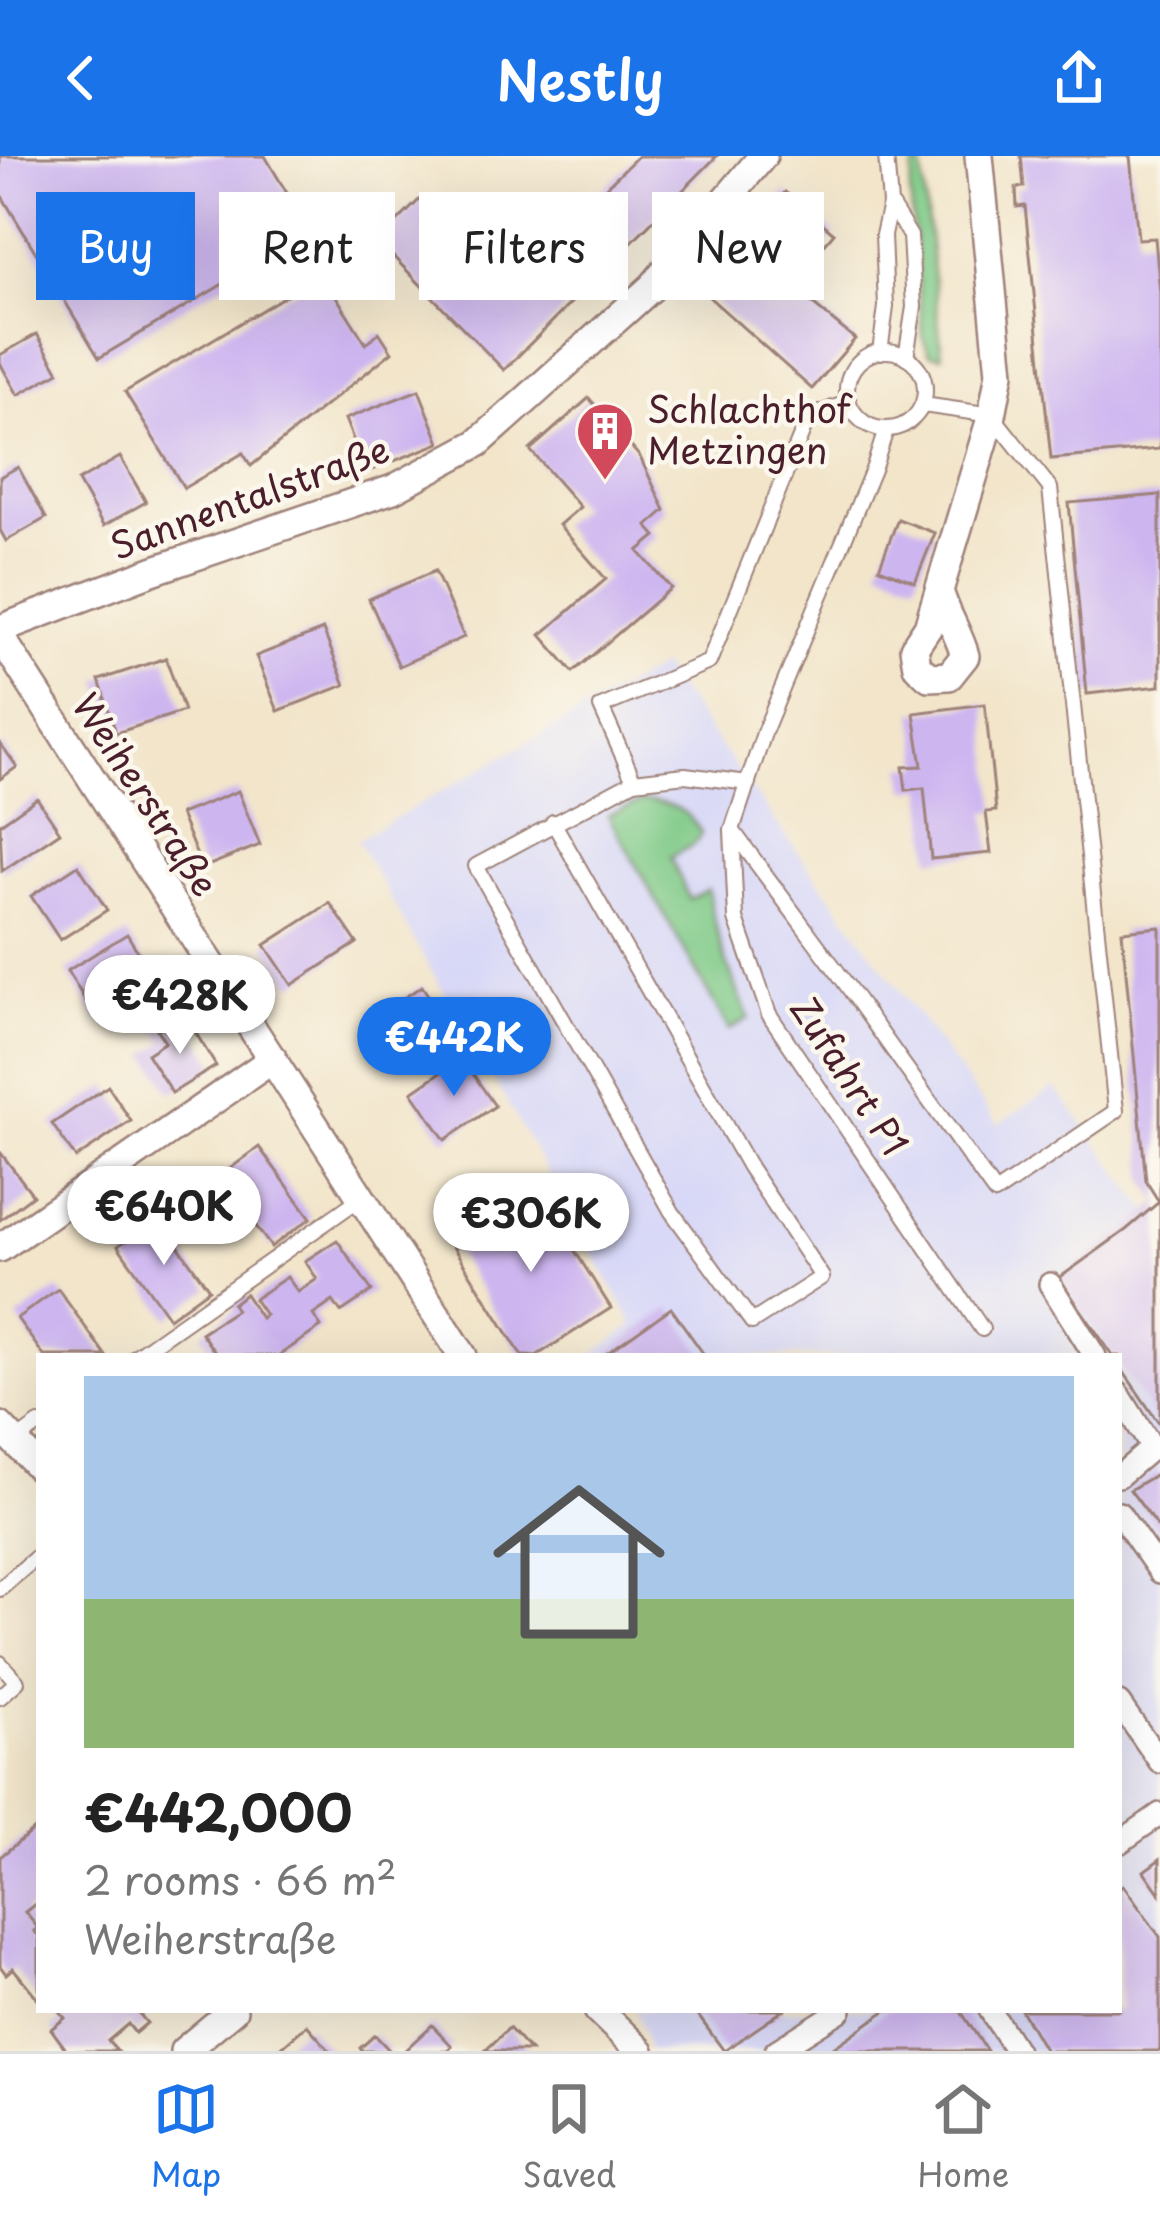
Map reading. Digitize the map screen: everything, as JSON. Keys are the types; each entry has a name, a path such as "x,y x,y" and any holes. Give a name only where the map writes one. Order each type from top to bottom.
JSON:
{"street":[{"name":"Sannentalstraße","path":"0,632 139,575 393,489 478,443 652,287 763,156"},
{"path":"939,590 992,415 1000,373 979,156"},
{"name":"Weiherstraße","path":"0,632 462,1353"},
{"path":"0,1248 273,1059"},
{"path":"1050,1284 1093,1353"},
{"path":"1122,1399 1153,1448 1122,1474"},
{"path":"7,1434 36,1464"},
{"path":"1122,1517 1160,1572"},
{"path":"1122,1707 1160,1762"},
{"path":"1122,1841 1160,1814"},
{"path":"184,2051 228,2013"},
{"path":"776,2051 836,2013"},
{"path":"992,2013 1016,2051"},
{"path":"598,2051 608,2020 640,2051"}],"lane":[{"path":"880,352 886,307 883,235 890,204 886,156"},
{"path":"890,204 910,236 914,307 906,357"},
{"path":"869,355 906,357 923,378 923,405 899,428 874,428 857,417 849,402 850,373 869,355"},
{"path":"634,781 601,707 709,662 808,418 849,402"},
{"path":"886,430 765,730 732,830 995,1193 1116,1112 1050,488 992,415 923,405"},
{"path":"553,822 749,1167 822,1276 752,1322 672,1212 476,866 553,822 634,781 685,775 748,782"},
{"name":"Zufahrt P1","path":"732,830 736,919 769,1014 982,1329"},
{"path":"140,1353 362,1197"},
{"path":"7,1434 36,1425"},
{"path":"0,1589 36,1558"},
{"path":"0,1663 17,1682 0,1697"}],"shaded area":[{"path":"661,666 998,1124 1055,1087 1160,1227 1160,2051 649,2051 637,2013 1122,2013 1122,1353 595,1353 634,1325 357,840"}],"green space":[{"path":"921,158 942,356 930,354 923,339 910,192 913,170"},
{"path":"643,801 677,808 701,833 696,843 671,857 689,899 708,889 724,955 749,1018 729,1030 608,815"}],"building":[{"path":"0,156 265,156 286,192 219,192 219,286 99,358 64,300 195,300 195,192 36,192 36,253 0,193"},
{"path":"638,156 717,156 681,192 652,192 652,221 628,245 628,192 601,192"},
{"path":"1021,156 1130,156 1138,239 1155,238 1160,293 1160,449 1051,459 1025,206 1017,207 1016,188 1024,187"},
{"path":"419,200 419,283 395,258 395,224"},
{"path":"824,225 834,233 824,245"},
{"path":"279,300 338,300 366,344 379,332 392,352 251,466 243,453 184,488 125,392"},
{"path":"436,300 574,300 504,370"},
{"path":"712,300 808,300 855,339 812,389"},
{"path":"37,334 59,372 18,395 0,355"},
{"path":"419,390 440,443 366,472 345,419"},
{"name":"Schlachthof Metzingen","path":"589,398 640,457 665,510 647,526 656,536 638,551 671,588 573,672 541,635 606,579 559,525 580,507 530,450"},
{"path":"120,457 146,502 103,526 78,481"},
{"path":"18,467 46,518 6,541 0,530 0,477"},
{"path":"1160,495 1160,686 1087,694 1069,503"},
{"path":"898,519 935,533 915,582 879,568"},
{"path":"435,571 464,637 399,666 369,599"},
{"path":"323,630 345,685 278,711 256,656"},
{"path":"166,658 184,711 116,733 99,680"},
{"path":"985,704 996,811 986,812 991,853 931,859 924,788 906,790 903,767 922,766 914,713"},
{"path":"0,743 17,767 0,779"},
{"path":"238,791 260,845 202,868 180,814"},
{"path":"37,798 60,832 2,871 0,824"},
{"path":"78,865 107,910 60,940 31,896"},
{"path":"330,903 357,943 292,985 265,945"},
{"path":"1160,927 1160,1425 1122,1369 1122,1353 1111,1353 1059,1278 1159,1202 1146,1181 1122,931"},
{"path":"127,934 157,983 98,1020 67,971"},
{"path":"422,986 455,1036 409,1065 377,1015"},
{"path":"174,1020 184,1036 194,1030 216,1066 172,1093 147,1054 165,1042 157,1030"},
{"path":"462,1058 495,1106 445,1140 412,1092"},
{"path":"108,1086 131,1121 76,1158 52,1124"},
{"path":"259,1147 311,1218 271,1247 220,1176"},
{"path":"0,1152 33,1195 0,1220"},
{"path":"535,1188 611,1308 541,1353 520,1353 450,1242"},
{"path":"158,1218 209,1289 169,1318 118,1246"},
{"path":"337,1240 372,1291 341,1312 333,1301 313,1315 321,1327 282,1353 211,1353 201,1333 236,1310 232,1304 245,1294 261,1318 265,1315 254,1299 287,1277 298,1292 317,1279 305,1261"},
{"path":"58,1289 104,1353 42,1353 17,1318"},
{"path":"671,1308 703,1353 607,1353"},
{"path":"1160,1472 1160,1530 1130,1490"},
{"path":"36,1827 36,1903 25,1912 36,1926 36,1996 13,1968 6,1974 0,1966 0,1857"},
{"path":"1160,1859 1160,1894 1144,1871"},
{"path":"1122,1886 1160,1937 1160,2051 1045,2051 1023,2013 1122,2013"},
{"path":"61,2013 139,2013 147,2023 135,2033 128,2024 108,2041 117,2051 61,2051 65,2048 51,2029 65,2018"},
{"path":"696,2013 780,2013 724,2051"},
{"path":"883,2013 962,2013 987,2051 829,2051"},
{"path":"307,2025 330,2051 277,2051"},
{"path":"432,2025 452,2046 448,2051 404,2051"},
{"path":"509,2028 530,2051 485,2051"},
{"path":"375,2035 390,2051 362,2051"}],"place":[{"name":"Schlachthof Metzingen","path":"605,482"}]}
